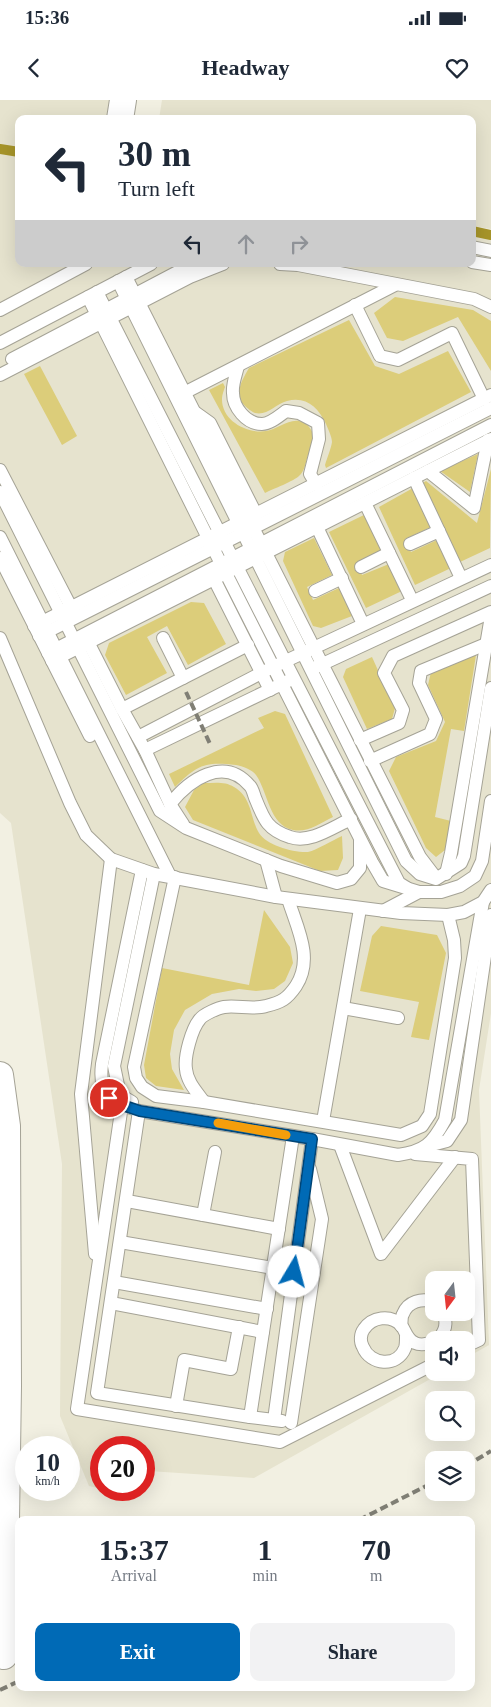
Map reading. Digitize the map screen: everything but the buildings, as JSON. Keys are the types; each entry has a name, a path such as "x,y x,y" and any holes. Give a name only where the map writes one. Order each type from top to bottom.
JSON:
{"street":[{"path":"121,115 123,100"},
{"path":"0,1075 7,1126 8,1386 4,1656"}],"lane":[{"path":"476,249 491,251"},
{"path":"476,263 491,265"},
{"path":"0,310 80,267"},
{"path":"0,343 145,267"},
{"path":"133,301 186,268 192,267"},
{"path":"0,365 133,301 215,267"},
{"path":"308,267 474,299 491,307"},
{"path":"122,279 248,523"},
{"path":"184,393 395,285"},
{"path":"92,294 216,540 248,645 273,667 294,678 399,883 413,890"},
{"path":"133,301 194,412 406,861 420,874 441,876 461,863 464,856 491,688"},
{"path":"355,306 380,356 398,360 452,333 489,401"},
{"path":"0,374 103,316"},
{"path":"238,366 232,391 234,403 242,415 262,424 286,412 299,413 318,424 320,439 310,474 316,484"},
{"path":"248,523 316,484 489,401"},
{"path":"41,629 489,401"},
{"path":"54,655 226,568 491,425"},
{"path":"258,551 318,527 490,439"},
{"path":"428,471 474,508 490,439"},
{"path":"0,470 160,811 186,828 281,866 337,883 351,879 360,868 359,836"},
{"path":"414,478 460,578"},
{"path":"0,492 69,615"},
{"path":"365,503 412,600"},
{"path":"318,527 363,624"},
{"path":"410,544 438,531"},
{"path":"0,536 41,629 160,874 134,1067 136,1078 142,1087 156,1096 204,1102 401,1135 422,1126 430,1114 455,958 454,940 448,915"},
{"path":"361,566 389,553"},
{"path":"0,558 41,629"},
{"path":"138,737 273,667 491,564"},
{"path":"226,568 273,667 276,687 351,819 383,881 413,890 441,892 460,886 475,876 482,860 491,802"},
{"path":"315,590 342,578"},
{"path":"145,750 316,667 491,586"},
{"path":"360,740 399,724 403,710 384,673 393,656 491,614"},
{"path":"441,876 451,853 491,614"},
{"path":"0,638 70,803 86,835 111,859 160,874 282,898 360,909 448,915 464,912 483,902"},
{"path":"163,638 183,678"},
{"path":"81,641 138,737 170,804 186,828"},
{"path":"370,761 430,734 436,719 419,683 421,671 486,644"},
{"path":"122,709 248,645"},
{"path":"316,667 360,740 420,858 441,876"},
{"path":"170,804 175,797 197,778 208,773 224,772 237,775 251,787 265,822 271,829 291,838 311,838 351,819"},
{"path":"97,1274 81,1094 111,859"},
{"path":"204,1102 192,1086 186,1070 187,1055 193,1031 201,1017 223,1007 264,1007 288,998 301,978 305,963 304,951 266,860"},
{"path":"160,874 100,1079 109,1098 140,1111 398,1155 447,1141 462,1120 491,915"},
{"path":"154,1113 120,1095 114,1066 160,874"},
{"path":"382,911 413,890"},
{"path":"423,1148 435,1139 446,1120 483,902 491,890"},
{"path":"323,1121 360,909"},
{"path":"343,1008 398,1018"},
{"path":"122,1105 78,1409 280,1442 425,1369"},
{"path":"140,1111 97,1393 311,1426"},
{"path":"250,1417 293,1136"},
{"path":"274,1420 312,1139"},
{"path":"340,1145 381,1254 456,1157"},
{"path":"204,1215 215,1152"},
{"path":"410,1153 472,1159 472,1271"},
{"path":"292,1423 322,1219 309,1162"},
{"path":"127,1200 279,1229"},
{"path":"120,1242 273,1268"},
{"path":"114,1282 266,1309"},
{"path":"425,1301 420,1300 409,1305 402,1314 404,1331 405,1348 398,1358 387,1362 375,1361 366,1354 361,1344 362,1332 369,1322 380,1318 392,1319 404,1331 416,1343 425,1345"},
{"path":"111,1303 263,1332"},
{"path":"475,1317 479,1340 475,1342"},
{"path":"176,1406 184,1360 232,1369 239,1327"},
{"path":"393,1360 403,1381"}],"shaded area":[{"path":"0,100 110,100 108,115 15,115 15,267 476,267 476,236 491,238 491,1013 479,1090 489,1345 475,1353 475,1331 425,1331 425,1381 427,1381 254,1478 155,1471 155,1436 90,1436 89,1486 80,1464 80,1436 68,1436 60,1416 62,1164 11,823 0,813"},
{"path":"162,100 491,100 491,229 476,226 476,115 160,115"},
{"path":"395,297 473,310 491,321 491,371 458,317 403,341 387,338 374,313"},
{"path":"349,320 375,366 399,374 448,351 471,392 326,468 325,465 332,440 326,424 311,404 300,400 287,401 264,413 255,413 241,402 239,392 249,368"},
{"path":"40,366 77,436 62,445 24,374"},
{"path":"223,383 225,387 222,398 226,413 230,419 243,428 266,431 295,421 305,423 310,428 314,440 304,469 299,476 265,493 209,390"},
{"path":"478,454 470,492 440,471"},
{"path":"491,469 490,548 460,562 423,483 426,481 477,523"},
{"path":"413,488 431,527 405,539 411,552 437,540 451,568 415,585 379,507"},
{"path":"366,514 382,550 357,562 362,575 389,564 402,591 366,608 329,532"},
{"path":"314,538 332,575 307,587 313,600 339,588 352,616 321,628 313,626 283,561 285,552"},
{"path":"191,602 204,603 226,644 188,665 167,626 147,637 167,673 126,695 105,655 109,643"},
{"path":"476,655 464,731 451,729 435,817 451,821 445,850 436,857 426,848 389,771 396,757 436,741 445,722 428,685 431,672"},
{"path":"372,657 395,708 392,719 367,729 343,677 346,669"},
{"path":"275,711 285,714 333,817 314,827 303,830 298,831 285,827 274,815 255,773 236,765 209,764 202,766 189,774 175,787 169,774 264,728 258,718"},
{"path":"204,783 227,784 240,791 247,802 259,833 274,845 295,851 308,852 342,836 343,858 338,870 320,871 193,820 185,807 194,790"},
{"path":"264,910 290,947 293,963 285,981 274,989 256,991 239,989 212,994 185,1010 174,1030 170,1054 172,1069 184,1090 156,1086 146,1078 144,1065 162,968 249,985"},
{"path":"381,926 437,935 446,953 429,1040 411,1037 419,1002 360,991 372,936"}],"waterway":[{"path":"0,149 15,151"},
{"path":"476,232 491,235"}],"railway":[{"path":"186,692 211,746"},
{"path":"475,1461 491,1451"},
{"path":"367,1516 425,1487"},
{"path":"0,1690 15,1683"}],"slow traffic":[{"path":"218,1123 286,1135"}],"route":[{"path":"109,1098 140,1111 312,1139 294,1272"}]}
